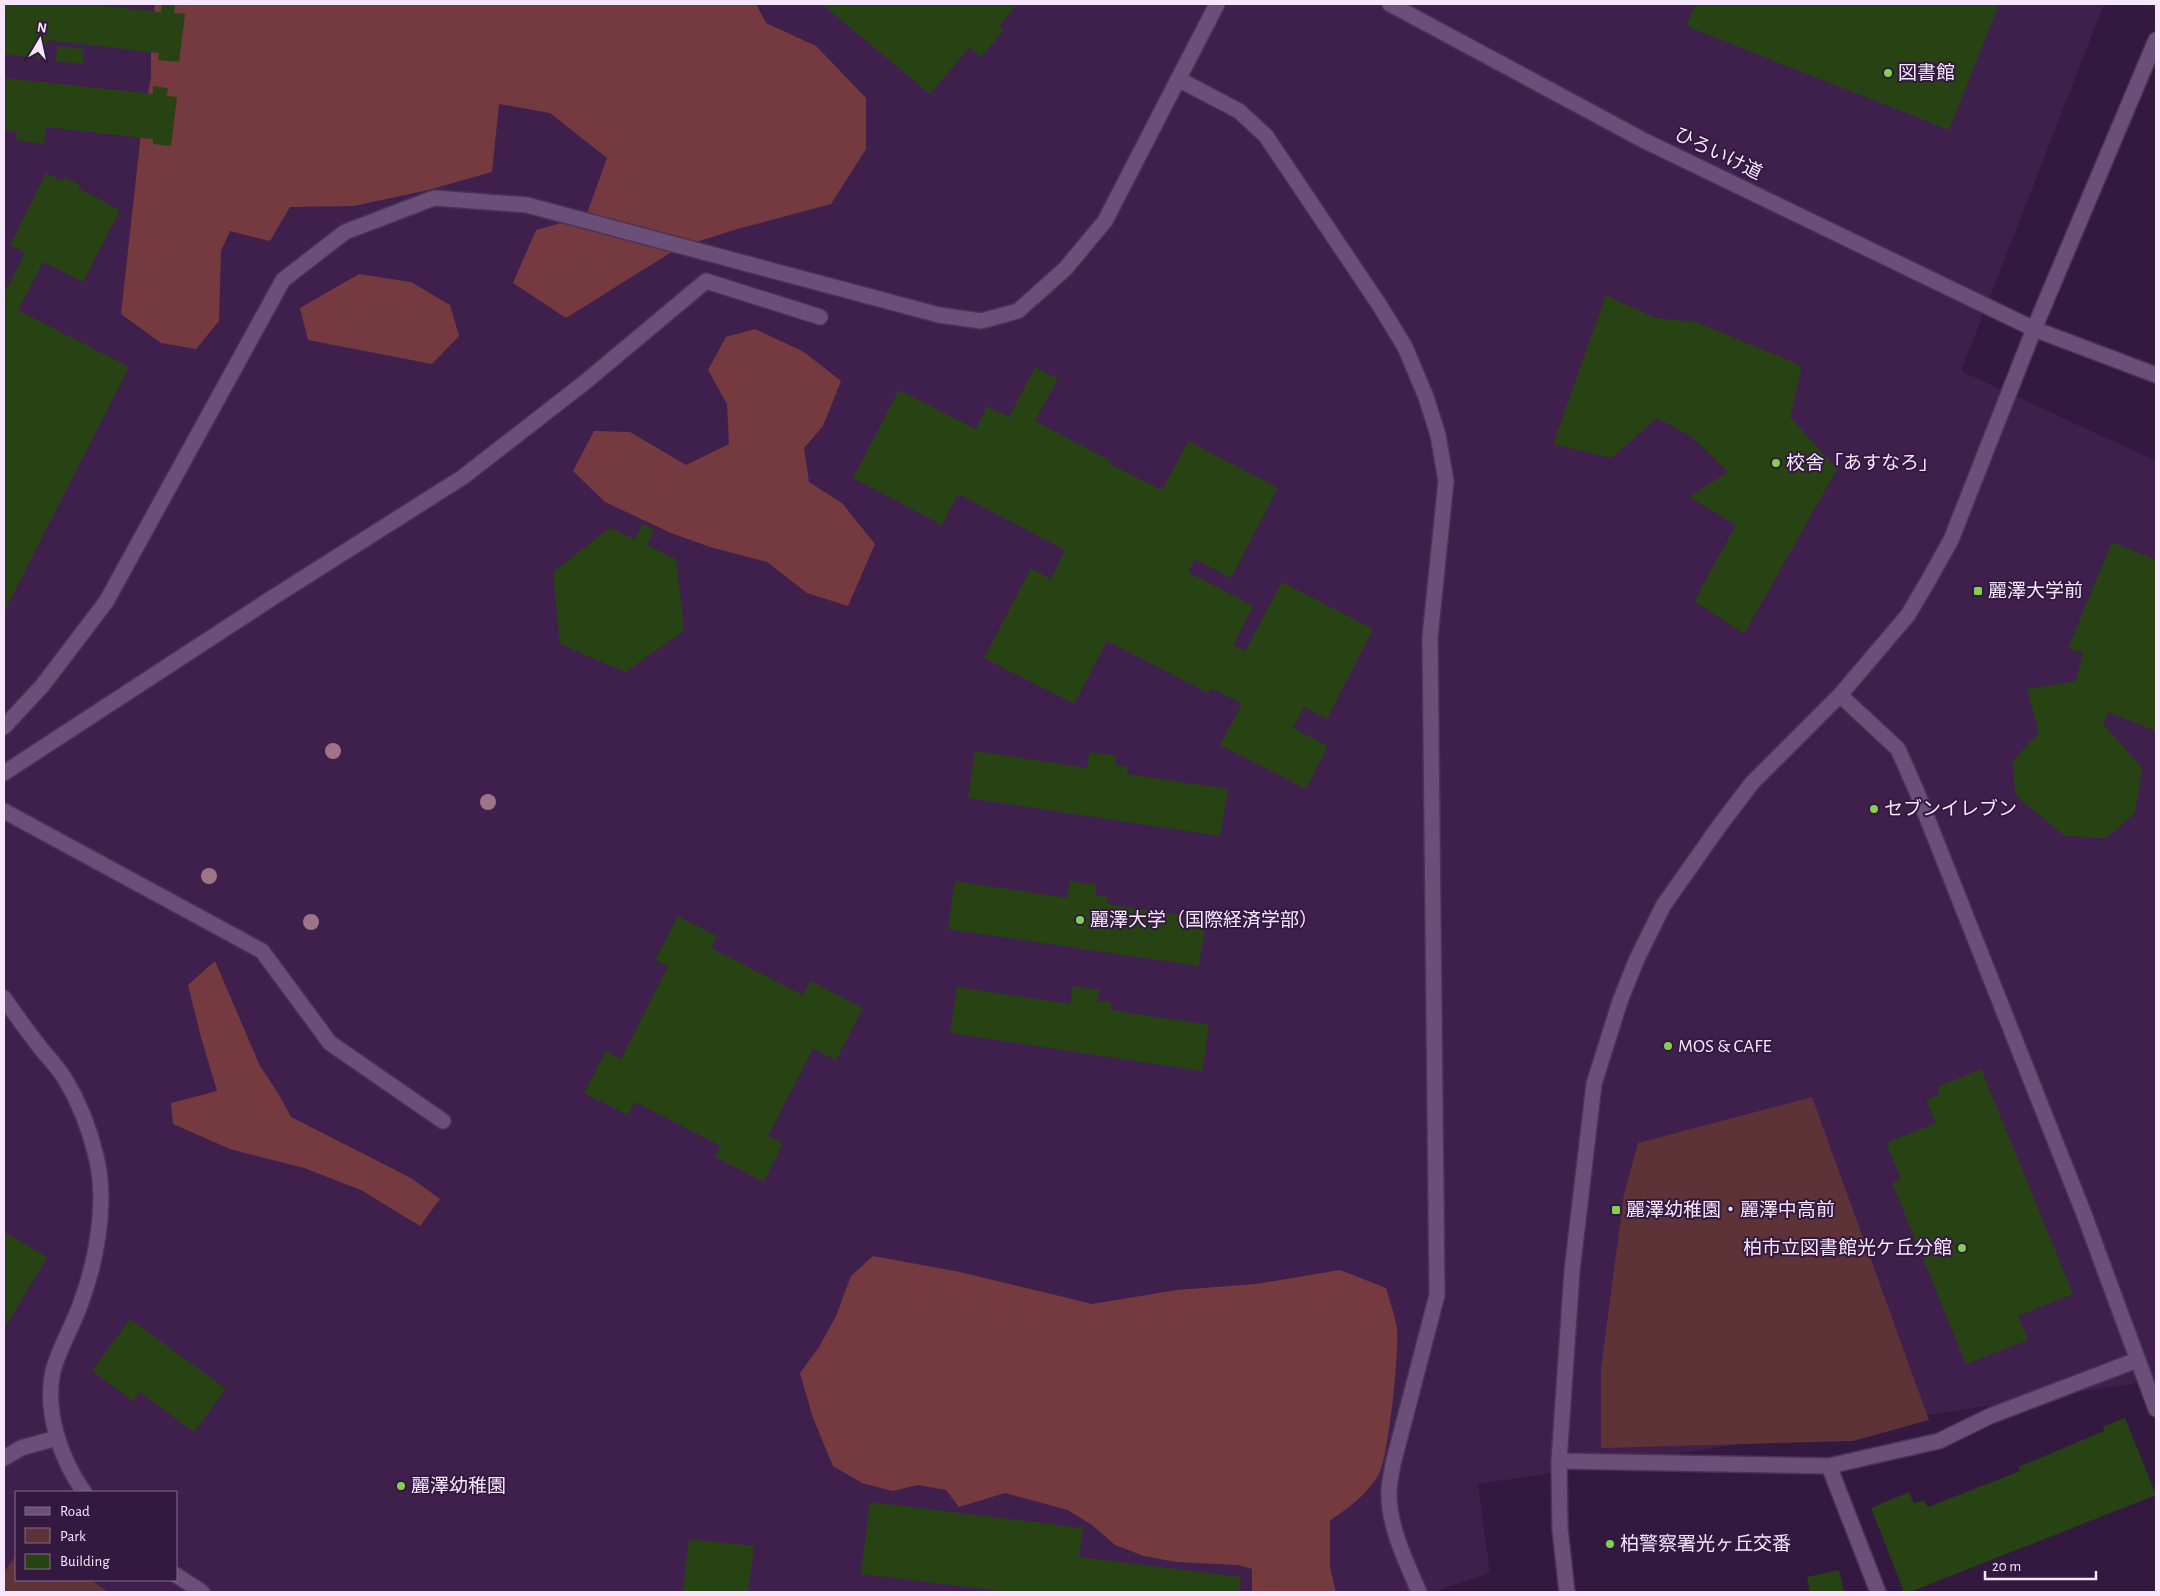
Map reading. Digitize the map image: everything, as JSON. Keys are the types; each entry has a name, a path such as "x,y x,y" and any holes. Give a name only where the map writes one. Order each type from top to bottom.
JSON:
{"street":[{"path":"4,727 42,686 106,602 283,280 345,232 434,198 527,205 939,315 982,321 1018,311 1066,268 1105,222 1217,4"},
{"name":"ひろいけ道","path":"1390,4 1643,140 2034,329 2156,374"},
{"path":"1567,1592 1560,1528 1559,1461 1572,1271 1594,1084 1620,1001 1636,961 1663,906 1720,825 1752,783 1840,695 1908,615 1950,540 2034,329 2156,40"},
{"path":"1178,79 1238,112 1266,136 1380,306 1405,347 1426,397 1438,435 1446,481 1430,637 1437,1295 1393,1464 1389,1491 1391,1514 1398,1540 1419,1592"},
{"path":"4,773 272,598 463,477 584,383 706,281 820,317"},
{"path":"1840,695 1898,749 2084,1214 2136,1360 2156,1409"},
{"path":"4,811 262,951 330,1043 442,1122"},
{"path":"4,998 65,1079 84,1119 97,1158 101,1197 95,1259 79,1309 63,1342 53,1372 52,1405 57,1438 71,1474 83,1491"},
{"path":"1559,1461 1829,1466 1939,1441 1990,1416 2136,1360"},
{"path":"4,1458 21,1448 57,1438"},
{"path":"1829,1466 1878,1592"},
{"path":"178,1576 202,1592"}],"shaded area":[{"name":"麗澤大学（国際経済学部）","path":"4,4 2104,4 1961,371 2156,461 2156,1380 1478,1484 1490,1573 1433,1592 4,1592"},
{"path":"155,4 756,4 766,23 816,46 866,98 866,149 831,204 734,230 678,248 566,318 513,283 536,230 586,216 607,158 550,113 499,104 492,172 428,190 354,206 290,207 270,241 230,231 221,251 219,321 196,349 161,343 121,314 141,133 151,77 151,34"},
{"path":"359,274 411,282 450,305 459,336 432,364 308,340 300,308"},
{"path":"755,329 804,352 841,381 823,426 804,448 809,482 842,503 875,544 848,606 807,593 767,562 710,547 671,533 605,502 573,471 594,431 630,432 686,465 729,444 727,404 708,370 726,337"},
{"path":"215,961 260,1066 291,1117 411,1178 440,1199 420,1226 361,1190 304,1168 230,1149 173,1124 171,1103 217,1091 188,985"},
{"path":"873,1256 960,1272 1092,1304 1177,1290 1256,1284 1340,1270 1386,1288 1394,1314 1397,1341 1393,1403 1386,1447 1383,1463 1374,1482 1357,1500 1330,1521 1330,1568 1336,1592 1252,1592 1252,1569 1238,1565 1176,1562 1144,1556 1115,1545 1092,1525 1068,1510 1005,1493 959,1507 946,1490 918,1485 893,1491 862,1483 833,1466 813,1418 800,1373 819,1347 836,1316 851,1276"}],"green space":[{"path":"1812,1097 1929,1420 1853,1441 1601,1448 1601,1369 1624,1194 1638,1143"},
{"path":"15,1556 15,1581 92,1581 108,1592 4,1592 4,1572"}],"building":[{"path":"4,4 89,4 161,12 162,4 175,4 174,13 185,14 179,62 158,60 159,53 47,40 44,59 4,54"},
{"path":"1017,4 999,26 1004,30 981,57 970,47 930,94 823,5"},
{"name":"図書館","path":"1696,4 1999,4 1949,130 1686,26"},
{"path":"57,46 84,49 83,64 56,61"},
{"path":"4,78 153,94 153,86 168,88 167,96 177,97 171,146 153,144 153,139 46,127 44,144 16,140 17,132 4,130"},
{"path":"46,173 62,181 65,177 80,185 78,188 120,210 83,282 43,262 18,310 129,367 4,612 4,294 25,253 10,245"},
{"name":"校舎「あすなろ」","path":"1606,295 1655,318 1696,322 1802,366 1790,417 1837,469 1744,634 1694,601 1736,525 1689,497 1728,472 1692,437 1657,418 1611,458 1553,444"},
{"path":"1035,367 1058,379 1035,421 1111,461 1110,464 1162,490 1188,441 1278,488 1231,578 1195,559 1188,572 1253,606 1233,645 1245,651 1282,582 1373,629 1327,719 1304,707 1293,728 1328,746 1306,789 1220,745 1242,704 1211,688 1208,693 1107,641 1074,704 984,658 1031,568 1051,579 1065,550 958,494 942,525 853,478 899,390 976,429 987,406 1009,417"},
{"path":"642,524 654,529 647,545 676,559 684,631 625,672 560,644 553,572 610,528 635,539"},
{"path":"2112,542 2156,560 2156,731 2108,712 2103,724 2142,768 2135,813 2106,838 2065,836 2015,795 2013,761 2039,732 2027,689 2076,681 2083,653 2068,648"},
{"path":"975,751 1087,768 1089,752 1116,756 1115,765 1128,767 1127,774 1228,789 1220,836 968,798"},
{"path":"955,881 1067,898 1070,881 1097,885 1095,895 1108,897 1107,904 1206,919 1199,966 948,929"},
{"path":"678,916 717,936 711,948 803,995 810,981 863,1008 836,1060 813,1049 768,1136 783,1143 764,1182 715,1157 721,1146 635,1102 628,1115 584,1093 606,1051 621,1059 668,966 655,960"},
{"path":"1073,986 1099,990 1097,1001 1112,1002 1110,1010 1209,1025 1202,1071 950,1033 957,987 1070,1004"},
{"path":"1981,1069 2073,1294 2018,1316 2028,1340 1966,1364 1892,1183 1901,1179 1886,1143 1936,1123 1926,1100 1940,1094 1937,1087"},
{"path":"4,1232 47,1257 4,1329"},
{"path":"130,1319 226,1389 194,1432 140,1392 133,1401 92,1371"},
{"path":"2125,1418 2156,1495 1910,1592 1904,1592 1871,1508 1909,1492 1914,1504 1924,1500 1928,1507 2020,1471 2018,1467 2104,1431 2103,1427"},
{"path":"870,1502 1083,1528 1079,1557 1241,1577 1239,1592 1010,1592 861,1574"},
{"path":"689,1539 754,1546 748,1592 683,1592"},
{"path":"1839,1570 1844,1592 1810,1592 1807,1577"}],"place":[{"name":"図書館","path":"1888,73"},
{"name":"校舎「あすなろ」","path":"1776,463"},
{"name":"麗澤大学前","path":"1978,591"},
{"name":"セブンイレブン","path":"1874,809"},
{"name":"麗澤大学（国際経済学部）","path":"1080,920"},
{"name":"MOS & CAFE","path":"1668,1046"},
{"name":"麗澤幼稚園・麗澤中高前","path":"1616,1210"},
{"name":"柏市立図書館光ケ丘分館","path":"1962,1248"},
{"name":"麗澤幼稚園","path":"401,1486"},
{"name":"柏警察署光ヶ丘交番","path":"1610,1544"}]}
